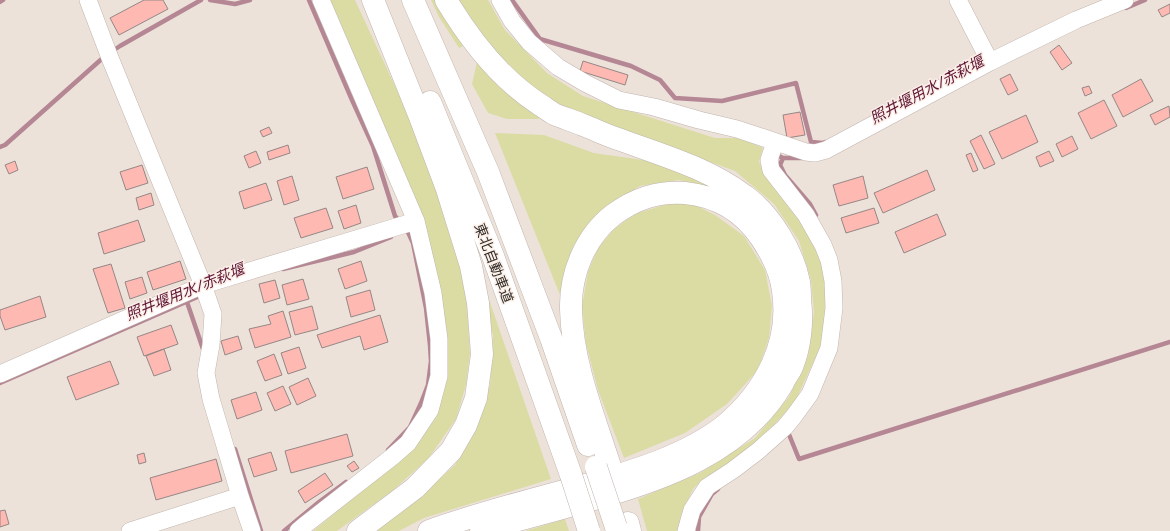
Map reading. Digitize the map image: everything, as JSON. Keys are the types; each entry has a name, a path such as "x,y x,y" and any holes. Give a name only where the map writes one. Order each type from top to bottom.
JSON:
{"highway":[{"path":"358,531 415,488 451,451 466,425 476,398 482,354 478,304 471,266 442,174 373,0"},
{"name":"東北自動車道","path":"384,0 434,111 493,256 571,475 589,531"},
{"name":"東北自動車道","path":"413,0 488,172 551,338 602,465 623,528"},
{"path":"446,0 458,21 502,75 530,98 554,114 670,157 710,174 746,196 766,216 780,235 792,261 799,282 802,311 798,344 792,367 775,396 742,432 717,449 690,464 633,488 481,531"},
{"path":"429,531 482,514 629,473 674,455 700,442 722,427 741,410 756,393 769,373 782,335 785,311 783,289 776,266 754,226 718,200 695,194 671,192 641,199 624,207 604,222 590,239 580,260 574,279 571,307 573,335 580,372 602,465"}],"street":[{"path":"88,0 110,58 203,285 213,314 211,345 206,373 211,399 252,531"},
{"path":"298,531 408,443 430,410 439,376 439,339 433,293 416,221 321,0"},
{"path":"500,0 512,20 529,42 558,67 585,83 619,100 737,128 806,152 815,153 826,150 990,62 1076,20 1125,0"},
{"path":"958,0 990,62"},
{"path":"686,531 692,510 707,487 758,451 785,427 794,416 810,394 830,348 834,308 833,281 829,260 823,245 806,215 771,170 769,160 776,142"},
{"path":"0,374 203,285 416,221"},
{"path":"130,531 240,496"}],"green space":[{"path":"328,0 355,0 408,114 444,208 461,263 467,305 470,354 466,385 456,419 428,459 392,491 337,531 313,531 414,449 437,416 448,368 439,285"},
{"path":"431,0 437,0 465,45 459,48 439,17"},
{"path":"459,0 488,0 505,30 547,73 583,96 715,138 740,138 763,148 759,162 768,179 817,242 829,297 823,341 794,404 740,459 704,478 693,489 681,515 679,531 647,531 638,499 700,473 755,438 789,397 808,356 814,312 811,280 799,241 774,204 735,171 570,111 538,92 510,70 486,41"},
{"path":"477,62 541,117 538,119 507,119 488,113 472,84"},
{"path":"495,133 544,135 594,153 657,162 730,192 679,180 640,186 604,209 579,237 567,266 560,295"},
{"path":"667,204 693,204 715,215 744,236 765,270 772,306 769,338 758,370 727,404 685,433 624,458 598,390 586,344 582,306 588,272 598,248 614,229 635,214"},
{"path":"483,282 551,479 424,518 399,531 374,531 409,506 455,465 476,424 490,385 493,336"},
{"path":"565,519 569,531 525,531"}],"building":[{"path":"144,0 163,0 168,9 119,35 110,18"},
{"path":"1170,4 1170,13 1162,17 1158,10"},
{"path":"1059,45 1072,63 1062,70 1050,52"},
{"path":"583,61 628,75 625,85 580,71"},
{"path":"1010,74 1018,90 1008,95 1000,79"},
{"path":"1141,79 1153,101 1123,117 1112,95"},
{"path":"1089,86 1092,93 1085,96 1082,88"},
{"path":"1104,100 1117,126 1091,139 1078,113"},
{"path":"1169,106 1170,117 1155,125 1150,115"},
{"path":"800,112 805,135 787,138 783,115"},
{"path":"1026,115 1038,142 1002,159 989,132"},
{"path":"269,127 272,133 263,137 260,131"},
{"path":"981,135 995,164 984,169 970,141"},
{"path":"1072,136 1078,149 1062,157 1056,144"},
{"path":"288,145 290,153 269,160 267,152"},
{"path":"256,151 261,163 249,168 244,156"},
{"path":"1049,151 1054,161 1040,167 1036,157"},
{"path":"971,153 978,170 973,172 966,155"},
{"path":"15,161 18,170 9,174 5,165"},
{"path":"142,165 148,183 126,190 120,172"},
{"path":"367,167 374,189 343,199 336,177"},
{"path":"927,170 935,190 883,213 874,193"},
{"path":"292,176 299,200 284,205 277,181"},
{"path":"863,176 868,198 839,206 833,185"},
{"path":"266,183 272,200 244,209 239,192"},
{"path":"151,193 154,205 139,210 136,198"},
{"path":"356,205 361,223 344,229 338,211"},
{"path":"326,208 333,228 301,238 294,218"},
{"path":"874,208 879,223 846,233 841,218"},
{"path":"937,214 946,235 904,253 895,232"},
{"path":"138,220 145,241 104,254 98,233"},
{"path":"180,261 186,279 153,290 147,272"},
{"path":"361,261 367,281 345,289 338,269"},
{"path":"111,264 125,308 108,313 93,269"},
{"path":"142,277 147,293 130,299 125,282"},
{"path":"303,279 309,299 287,305 282,285"},
{"path":"275,280 280,298 264,303 259,284"},
{"path":"370,290 375,310 351,317 346,297"},
{"path":"40,296 46,317 5,330 0,316 0,310"},
{"path":"312,306 318,329 295,335 289,312"},
{"path":"283,311 291,337 255,348 249,329 271,324 268,316"},
{"path":"380,315 388,342 364,350 360,336 322,348 317,335"},
{"path":"171,325 178,344 144,356 137,337"},
{"path":"238,336 242,349 225,355 221,341"},
{"path":"299,347 306,368 288,374 281,353"},
{"path":"164,349 171,370 154,376 146,356"},
{"path":"274,354 282,375 265,381 257,361"},
{"path":"110,361 119,384 76,400 67,377"},
{"path":"308,378 316,396 297,405 289,387"},
{"path":"283,386 291,404 275,411 267,393"},
{"path":"256,392 262,410 237,419 231,400"},
{"path":"347,434 353,456 291,473 285,451"},
{"path":"271,452 277,470 254,477 248,459"},
{"path":"144,453 146,462 139,464 137,455"},
{"path":"216,459 222,481 156,500 150,478"},
{"path":"354,461 359,468 352,472 347,466"},
{"path":"325,473 333,485 305,503 298,491"},
{"path":"5,510 9,524 0,527 0,511"}],"waterway":[{"path":"111,52 201,0"},
{"path":"210,0 235,4 250,0"},
{"path":"309,0 373,146 395,216 400,222"},
{"path":"512,0 540,39 631,66 660,80 675,98 722,101 796,83 811,142 825,142"},
{"name":"照井堰用水/赤萩堰","path":"1126,8 1145,0"},
{"path":"0,147 5,145 105,56"},
{"name":"照井堰用水/赤萩堰","path":"775,154 783,158 802,158"},
{"path":"783,158 780,165 785,175 810,204 816,215"},
{"path":"388,450 410,427 428,385 431,361 426,308 413,243 405,227"},
{"name":"照井堰用水/赤萩堰","path":"283,269 354,252 391,237"},
{"name":"照井堰用水/赤萩堰","path":"0,383 202,295"},
{"path":"187,302 204,352"},
{"path":"788,432 799,459 1170,342"},
{"path":"235,449 261,531"},
{"path":"284,531 346,482"},
{"path":"698,531 699,517 712,494 718,489"}]}
